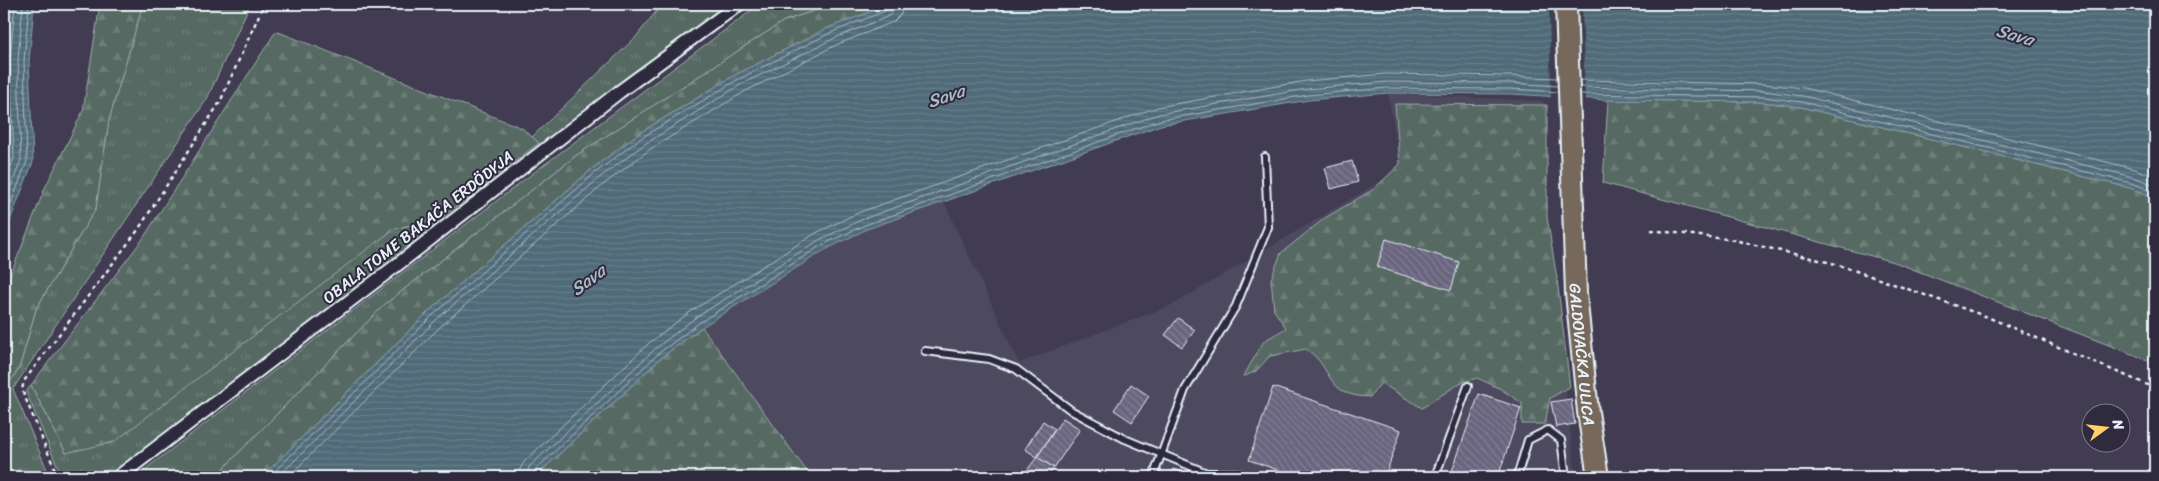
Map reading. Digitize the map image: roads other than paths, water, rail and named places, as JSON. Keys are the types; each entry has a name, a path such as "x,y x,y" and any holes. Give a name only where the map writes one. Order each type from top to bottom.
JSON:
{"main road":[{"name":"GALDOVAČKA ULICA","path":"1566,4 1572,232 1581,352 1598,477"}],"street":[{"name":"OBALA TOME BAKAČA ERDÖDYJA","path":"118,477 393,268 619,92 739,4"}],"lane":[{"path":"1153,477 1185,390 1236,306 1268,227 1265,157"},
{"path":"925,351 988,359 1016,368 1072,411 1125,439 1207,473 1236,473 1248,477"},
{"path":"1436,477 1468,386"},
{"path":"1517,477 1528,440 1548,430 1560,440 1566,477"}],"water":[{"path":"4,4 34,4 29,61 33,162 4,236"},
{"name":"Sava","path":"891,4 2155,4 2155,197 2130,188 1801,107 1763,102 1608,100 1512,94 1388,93 1309,100 1161,125 867,229 825,250 702,327 662,357 535,477 262,477 428,312 592,169 638,134 735,75 828,28"}]}
